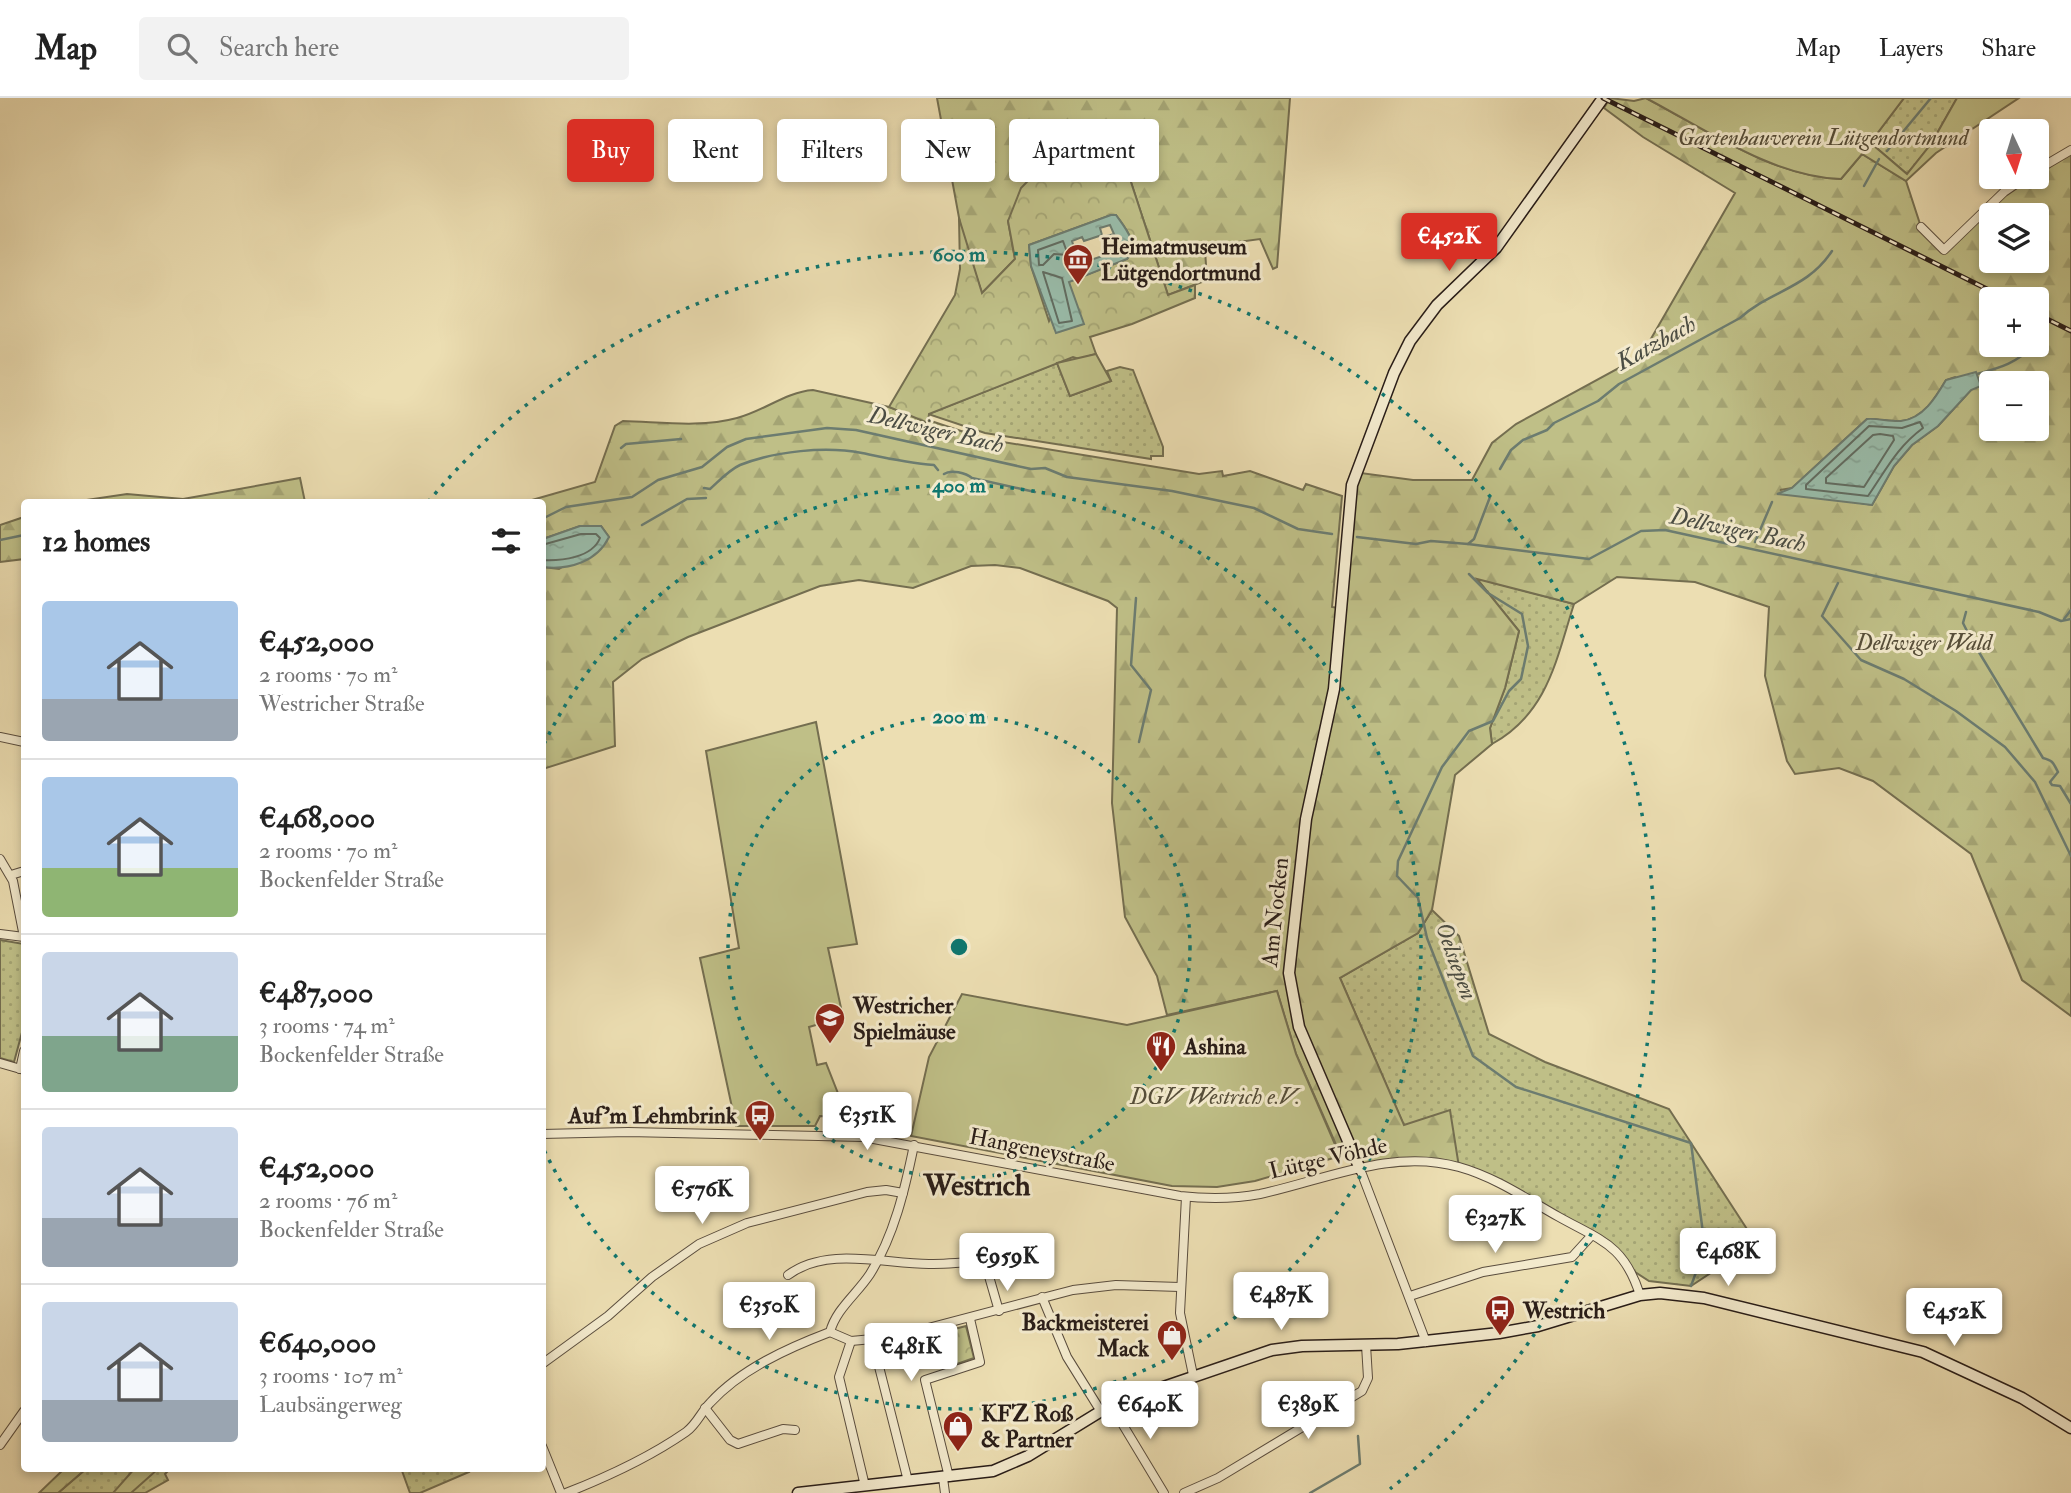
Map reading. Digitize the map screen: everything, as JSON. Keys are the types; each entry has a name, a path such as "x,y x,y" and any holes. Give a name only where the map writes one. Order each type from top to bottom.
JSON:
{"main road":[{"name":"Am Nocken","path":"1360,1168 1299,1027 1289,973 1306,819 1334,689 1349,514 1357,466 1394,373 1410,341 1437,305 1496,248 1603,98"},
{"path":"798,1493 993,1471 1016,1463 1111,1405 1283,1347 1426,1342 1525,1329 1640,1294 1684,1294 1923,1352 2022,1398 2071,1428"}],"street":[{"path":"2049,163 2071,150"},
{"path":"1921,227 1944,250 2008,189"},
{"path":"0,737 21,741"},
{"path":"0,859 11,875 21,923"},
{"path":"11,875 21,872"},
{"path":"0,934 21,937"},
{"path":"0,1063 21,1070"},
{"name":"Hangeneystraße","path":"546,1134 628,1132 863,1137 1186,1197"},
{"path":"830,1332 833,1322 876,1262 903,1193 914,1145"},
{"name":"Lütge Vöhde","path":"1186,1197 1226,1198 1259,1194 1360,1168 1409,1161 1459,1167 1488,1177 1621,1254 1632,1270 1640,1294"},
{"name":"Am Nocken","path":"1360,1168 1426,1342"},
{"path":"546,1361 608,1317 672,1261 717,1234 747,1223 867,1192 886,1190 903,1193"},
{"path":"1186,1197 1180,1313 1193,1376"},
{"path":"1410,1296 1483,1272 1572,1257 1592,1235"},
{"path":"984,1259 999,1311"},
{"path":"788,1275 799,1266 828,1260 930,1264 984,1259 1026,1259"},
{"path":"546,1455 564,1493 632,1463 688,1431 705,1408 772,1357 830,1332 851,1341 872,1339 940,1327 1042,1297 1105,1286 1181,1287"},
{"path":"1042,1297 1067,1357 1100,1410"},
{"path":"945,1493 946,1477 925,1380 980,1362 970,1319"},
{"path":"940,1327 952,1371"},
{"path":"872,1339 908,1481"},
{"path":"851,1341 839,1377 865,1486"},
{"path":"1184,1493 1218,1478 1362,1391 1368,1378 1366,1345"},
{"path":"1111,1405 1164,1493"},
{"path":"705,1408 730,1440 738,1444 783,1429 795,1430"},
{"path":"0,1445 21,1415"}],"green space":[{"path":"937,98 1290,98 1277,267 1273,269 1260,239 1216,245 1205,250 1207,280 1168,295 1131,182 1159,182 1159,119 1009,119 1009,182 1034,182 1008,221 1015,259 982,293 962,234 952,182 995,182 995,119 941,119"},
{"name":"Dellwiger Wald","path":"1610,98 1634,101 1646,98 1765,161 1816,176 1841,179 1862,154 1906,181 1921,227 1944,250 1979,218 1979,273 2049,273 2049,203 1996,203 2012,189 2049,189 2049,163 2071,150 2071,1016 2022,980 1971,854 1873,781 1839,768 1795,774 1787,761 1765,676 1769,607 1695,582 1617,577 1574,604 1477,579 1519,631 1505,688 1490,728 1492,744 1455,775 1432,910 1418,933 1340,978 1404,1125 1450,1110 1459,1167 1440,1163 1360,1169 1355,1156 1341,1156 1296,1054 1277,991 1167,1015 1157,976 1125,917 1112,803 1117,608 1108,601 1020,568 995,565 971,566 913,588 859,580 820,586 688,637 642,659 613,682 615,746 546,768 546,567 559,569 609,537 601,526 580,526 546,538 546,499 536,499 595,482 615,426 623,421 680,424 723,421 747,415 794,394 813,390 889,407 985,439 1199,474 1222,471 1223,476 1250,471 1303,490 1306,484 1342,496 1332,607 1344,609 1356,486 1361,473 1413,480 1472,480 1492,443 1516,424 1641,356 1735,193 1643,137 1604,108","holes":["1955,377 1971,390 1938,426 1912,445 1894,466 1872,505 1780,490 1792,488 1867,419 1901,421 1916,416 1928,406 1946,380"]},
{"name":"Gartenbauverein Lütgendortmund","path":"1646,98 1904,98 1873,139 1873,145 1907,174 1931,144 1957,98 2019,98 1987,119 1979,119 1979,125 1936,153 1906,181 1862,154 1841,179 1790,170 1716,137"},
{"path":"1904,98 1957,98 1931,144 1907,174 1873,145 1873,139"},
{"path":"1027,182 1131,182 1168,295 1195,285 1195,298 1132,324 1090,337 1096,354 1079,359 1073,357 929,414 928,423 889,407 955,295 960,269 959,218 982,293 1015,259 1008,221 1021,188","holes":["1111,215 1116,215 1132,242 1131,253 1127,259 1068,282 1049,321 1031,266 1029,245"]},
{"path":"1096,354 1111,381 1070,396 1057,363"},
{"path":"1057,363 1070,396 1111,381 1107,371 1120,367 1133,370 1163,447 1163,456 1151,456 1151,459 985,433 928,414"},
{"path":"300,478 304,499 183,499"},
{"path":"127,494 183,499 93,499"},
{"path":"21,518 21,559 0,562 0,525"},
{"path":"1476,578 1574,604 1555,665 1538,701 1526,717 1492,744 1490,728 1505,688 1519,631"},
{"path":"816,722 857,944 828,948 843,1017 809,1027 817,1065 826,1063 843,1106 860,1105 862,1118 820,1116 815,1126 736,1126 700,958 739,948 706,751"},
{"path":"1432,910 1459,936 1489,1034 1545,1062 1669,1109 1756,1243 1691,1286 1649,1281 1632,1270 1621,1254 1488,1177 1459,1167 1404,1126 1340,978 1418,933"},
{"path":"0,940 21,944 21,1036 14,1062 0,1058"},
{"name":"DGV Westrich e.V.","path":"1277,991 1296,1054 1340,1156 1255,1181 1217,1187 1172,1186 911,1136 929,1057 962,994 1127,1025"},
{"path":"966,1326 974,1358 957,1364 947,1331"},
{"path":"61,1472 82,1472 58,1493 39,1493"},
{"path":"82,1472 167,1472 165,1474 168,1480 145,1493 58,1493"},
{"path":"131,1472 155,1472 131,1493 113,1493"},
{"path":"402,1472 469,1472 420,1493 410,1493"}],"water":[{"path":"1116,215 1130,236 1132,248 1127,259 1069,282 1084,324 1056,333 1031,266 1029,245","holes":["1110,225 1114,234 1107,236 1112,246 1111,253 1085,262 1078,261 1072,241 1082,237 1084,241 1102,235 1100,228"]},
{"path":"1976,372 1979,387 1971,390 1938,426 1912,445 1894,466 1872,505 1777,494 1792,488 1867,419 1897,421 1909,419 1922,412 1946,380"},
{"path":"580,526 601,526 609,537 604,546 590,558 553,568 546,567 546,538"}],"waterway":[{"name":"Katzbach","path":"1887,151 1931,98"},
{"name":"Katzbach","path":"1864,186 1879,159"},
{"name":"Katzbach","path":"1500,469 1511,450 1523,440 1547,430 1554,423 1598,401 1619,384 1800,282 1822,264 1832,251"},
{"path":"1977,374 2000,367 2019,357"},
{"name":"Dellwiger Bach","path":"546,517 566,507 632,497 658,480 702,467 727,447 746,439 827,428 856,430 1031,469 1045,468 1067,477 1172,491 1254,508 1298,529 1332,534"},
{"name":"Dellwiger Bach","path":"621,448 626,444 681,439"},
{"path":"704,488 710,489 740,465 769,456 801,451 848,451 934,465 938,470"},
{"path":"944,474 958,472 972,478 1035,492"},
{"name":"Katzbach","path":"1468,544 1474,539 1490,497"},
{"path":"642,525 687,499 706,498"},
{"path":"1755,542 1772,502"},
{"name":"Dellwiger Bach","path":"1357,537 1416,544 1431,541 1468,544 1589,559 1641,531 1665,530 2039,612 2061,621 2071,619"},
{"name":"Dellwiger Bach","path":"0,540 21,536"},
{"name":"Oelsiepen","path":"1469,574 1488,593 1522,614 1528,646 1521,679 1509,691 1493,721 1469,731 1442,767 1398,861 1397,876 1418,898 1427,938 1473,1056 1516,1087 1691,1143 1705,1248 1691,1286"},
{"path":"1838,583 1822,616 1861,660 1904,679 1956,711 2005,747 2035,782 2071,856"},
{"path":"1136,598 1131,665 1151,690 1139,742"},
{"path":"2064,619 2071,610"},
{"path":"1966,612 1963,623 1971,639 2043,758 2055,766 2058,772 2050,782 2060,786 2071,804"},
{"path":"1310,1493 1360,1464 1358,1436"}],"railway":[{"path":"1603,98 1983,287"},
{"path":"2049,320 2071,331"}],"place":[{"name":"Heimatmuseum Lütgendortmund","path":"1078,286"},
{"name":"Westricher Spielmäuse","path":"830,1045"},
{"name":"Ashina","path":"1161,1073"},
{"name":"Auf'm Lehmbrink","path":"760,1142"},
{"name":"Westrich","path":"1500,1337"},
{"name":"Backmeisterei Mack","path":"1172,1362"},
{"name":"KFZ Roß & Partner","path":"958,1453"}],"district":[{"name":"Westrich","path":"977,1185"}]}
